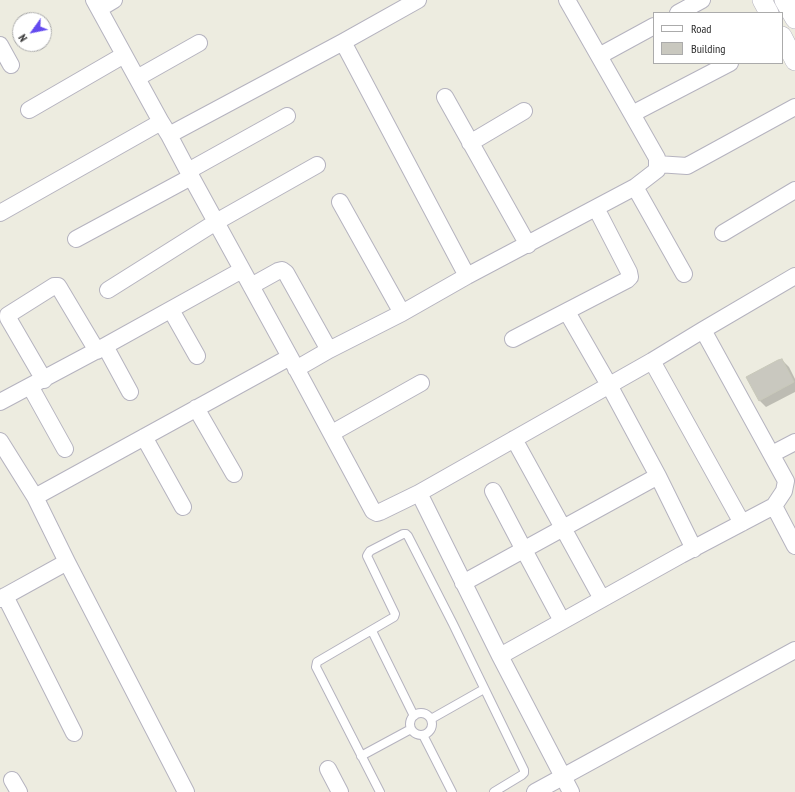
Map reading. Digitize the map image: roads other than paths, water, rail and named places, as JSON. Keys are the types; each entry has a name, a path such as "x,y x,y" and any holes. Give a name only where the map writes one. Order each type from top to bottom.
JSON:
{"street":[{"path":"114,0 96,4 332,433 373,511 376,513 419,493 652,361 795,276"},
{"path":"0,213 165,128 343,42 418,0"},
{"path":"35,497 196,408 293,363 329,350 402,313 467,276 635,187 657,170 657,158 567,0"},
{"path":"680,12 702,0"},
{"path":"762,0 768,12"},
{"path":"784,0 795,19"},
{"path":"599,56 653,27"},
{"path":"783,38 795,61"},
{"path":"343,42 467,276"},
{"path":"137,78 199,43"},
{"path":"0,44 11,65"},
{"path":"29,110 124,55"},
{"path":"632,114 728,64"},
{"path":"444,97 528,245"},
{"path":"657,164 688,166 795,108"},
{"path":"470,143 524,111"},
{"path":"76,239 287,116"},
{"path":"108,290 216,222 317,165"},
{"path":"635,187 684,274"},
{"path":"723,233 795,190"},
{"path":"340,202 402,313"},
{"path":"513,339 567,312 630,277 629,272 596,208"},
{"path":"0,402 101,349 242,270"},
{"path":"251,286 278,271 282,270 286,273 329,350"},
{"path":"65,449 8,315 54,286 58,286 130,392"},
{"path":"171,310 197,356"},
{"path":"567,312 609,385 658,476 694,549"},
{"path":"500,656 774,506 784,491 786,481 703,330"},
{"path":"652,361 742,523"},
{"path":"332,433 421,383"},
{"path":"196,408 234,474"},
{"path":"144,437 183,507"},
{"path":"514,439 602,599"},
{"path":"0,441 35,497 186,792"},
{"path":"772,454 795,442"},
{"path":"463,583 658,476"},
{"path":"493,491 562,621"},
{"path":"419,493 500,656 571,792"},
{"path":"774,506 795,546"},
{"path":"67,562 2,598 74,733"},
{"path":"535,792 795,650"},
{"path":"328,769 340,792"}],"lane":[{"path":"380,792 316,667 317,662 394,617 395,614 367,556 370,551 403,534 406,534 453,624 524,770 522,775 494,792"},
{"path":"372,631 414,716"},
{"path":"430,719 484,689"},
{"path":"424,714 430,719 432,725 427,734 416,734 412,729 411,722 414,716 424,714"},
{"path":"361,756 412,729"},
{"path":"423,735 452,792"}]}
